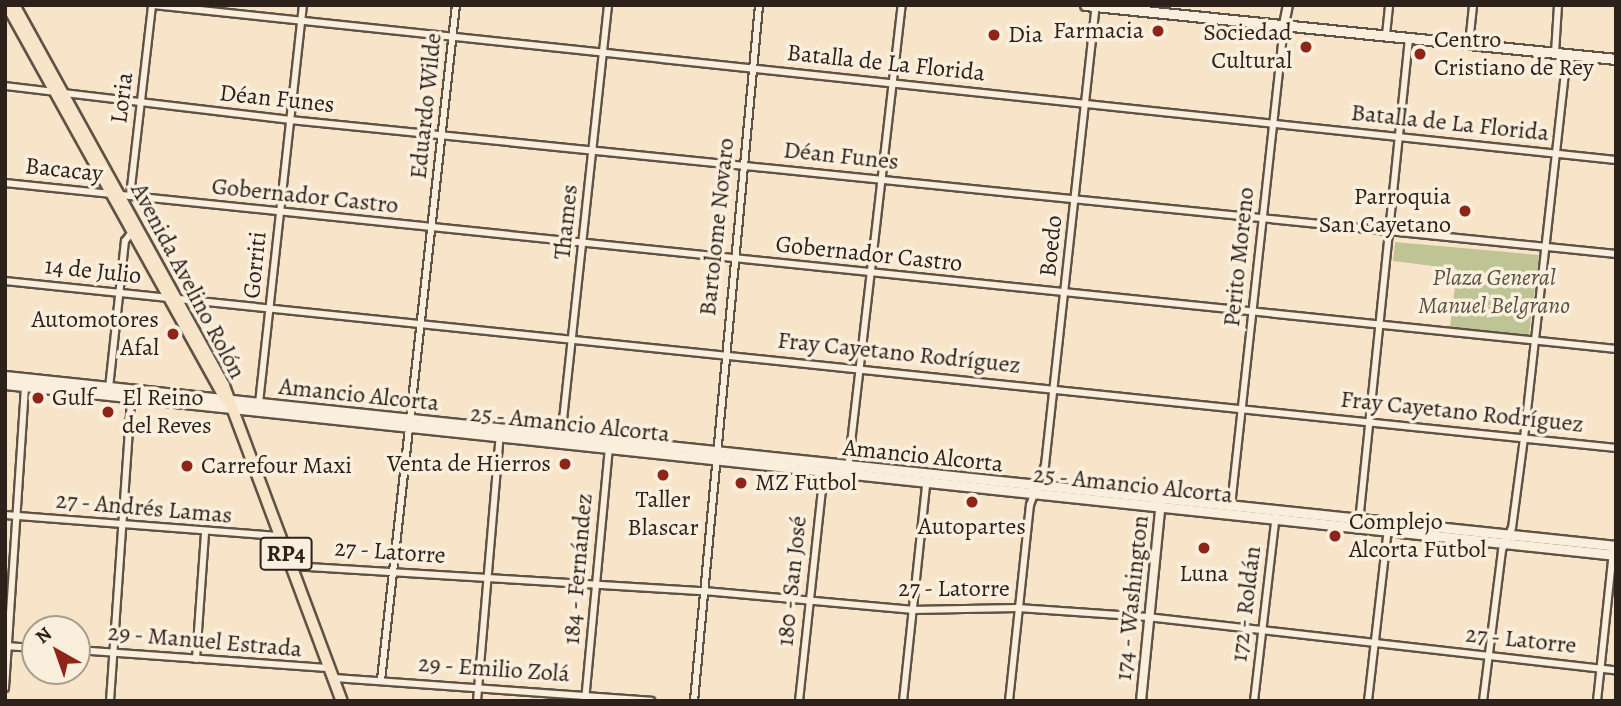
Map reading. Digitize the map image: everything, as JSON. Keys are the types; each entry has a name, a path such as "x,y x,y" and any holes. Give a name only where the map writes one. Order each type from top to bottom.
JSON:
{"main road":[{"name":"Avenida Avelino Rolón","path":"6,5 120,195 172,298"},
{"name":"Avenida Avelino Rolón","path":"14,5 58,93"},
{"path":"1085,5 1159,9 1284,25 1616,59"},
{"name":"Avenida Avelino Rolón","path":"120,195 132,232 224,386 228,404"},
{"path":"5,376 25,382 228,404"},
{"path":"5,384 25,382"},
{"path":"108,392 131,399 228,404"},
{"name":"Amancio Alcorta","path":"228,404 259,403 410,424"},
{"name":"25 - Amancio Alcorta","path":"228,404 825,468"},
{"name":"RP4","path":"228,404 342,701"},
{"name":"Amancio Alcorta","path":"825,468 1276,515"},
{"path":"1276,515 1504,543 1614,550"},
{"path":"1388,527 1509,534 1614,550"}],"street":[{"name":"Batalla de La Florida","path":"153,5 1616,160"},
{"name":"Loria","path":"120,195 140,103 153,5"},
{"name":"Gorriti","path":"259,403 303,5"},
{"name":"Eduardo Wilde","path":"382,680 456,5"},
{"name":"Thames","path":"561,440 608,5"},
{"name":"Bartolome Novaro","path":"694,701 724,353 759,5"},
{"path":"848,471 902,5"},
{"name":"Perito Moreno","path":"1231,511 1288,5"},
{"path":"1386,35 1389,5"},
{"path":"1469,44 1473,5"},
{"path":"1555,53 1558,5"},
{"name":"Boedo","path":"1009,701 1018,608 1036,491 1044,474 1096,6"},
{"path":"1359,524 1409,37"},
{"path":"1483,701 1504,543 1509,534 1524,438 1567,54"},
{"name":"Déan Funes","path":"5,86 290,120 1616,254"},
{"name":"Bacacay","path":"5,183 120,195"},
{"name":"Gobernador Castro","path":"120,195 733,258 871,275 1616,349"},
{"path":"108,392 125,241 132,232"},
{"name":"14 de Julio","path":"5,281 172,298"},
{"name":"Fray Cayetano Rodríguez","path":"172,298 724,353 1616,448"},
{"path":"5,688 25,382"},
{"path":"110,701 131,399"},
{"path":"477,701 500,432"},
{"name":"184 - Fernández","path":"585,698 610,445"},
{"name":"180 - San José","path":"799,701 825,468"},
{"path":"903,701 926,479"},
{"name":"174 - Washington","path":"1141,701 1161,503"},
{"name":"27 - Andrés Lamas","path":"5,515 278,536"},
{"name":"172 - Roldán","path":"1254,701 1276,515"},
{"path":"1368,701 1388,527"},
{"path":"195,659 205,532"},
{"path":"1597,701 1614,550"},
{"name":"27 - Latorre","path":"291,566 704,591 911,610 1018,608 1148,617 1616,670"},
{"name":"29 - Manuel Estrada","path":"91,651 332,673"},
{"name":"29 - Emilio Zolá","path":"332,673 585,698 651,701"}],"green space":[{"name":"Plaza General Manuel Belgrano","path":"1395,242 1539,255 1529,335 1450,327 1457,269 1393,261"}],"place":[{"name":"Farmacia","path":"1158,31"},
{"name":"Dia","path":"994,35"},
{"name":"Sociedad Cultural","path":"1306,47"},
{"name":"Centro Cristiano de Rey","path":"1420,54"},
{"name":"Parroquia San Cayetano","path":"1465,211"},
{"name":"Automotores Afal","path":"173,334"},
{"name":"Gulf","path":"38,398"},
{"name":"El Reino del Reves","path":"108,412"},
{"name":"Venta de Hierros","path":"565,464"},
{"name":"Carrefour Maxi","path":"187,466"},
{"name":"Taller Blascar","path":"663,475"},
{"name":"MZ Futbol","path":"741,483"},
{"name":"Autopartes","path":"972,502"},
{"name":"Complejo Alcorta Futbol","path":"1335,536"},
{"name":"Luna","path":"1204,548"}]}
